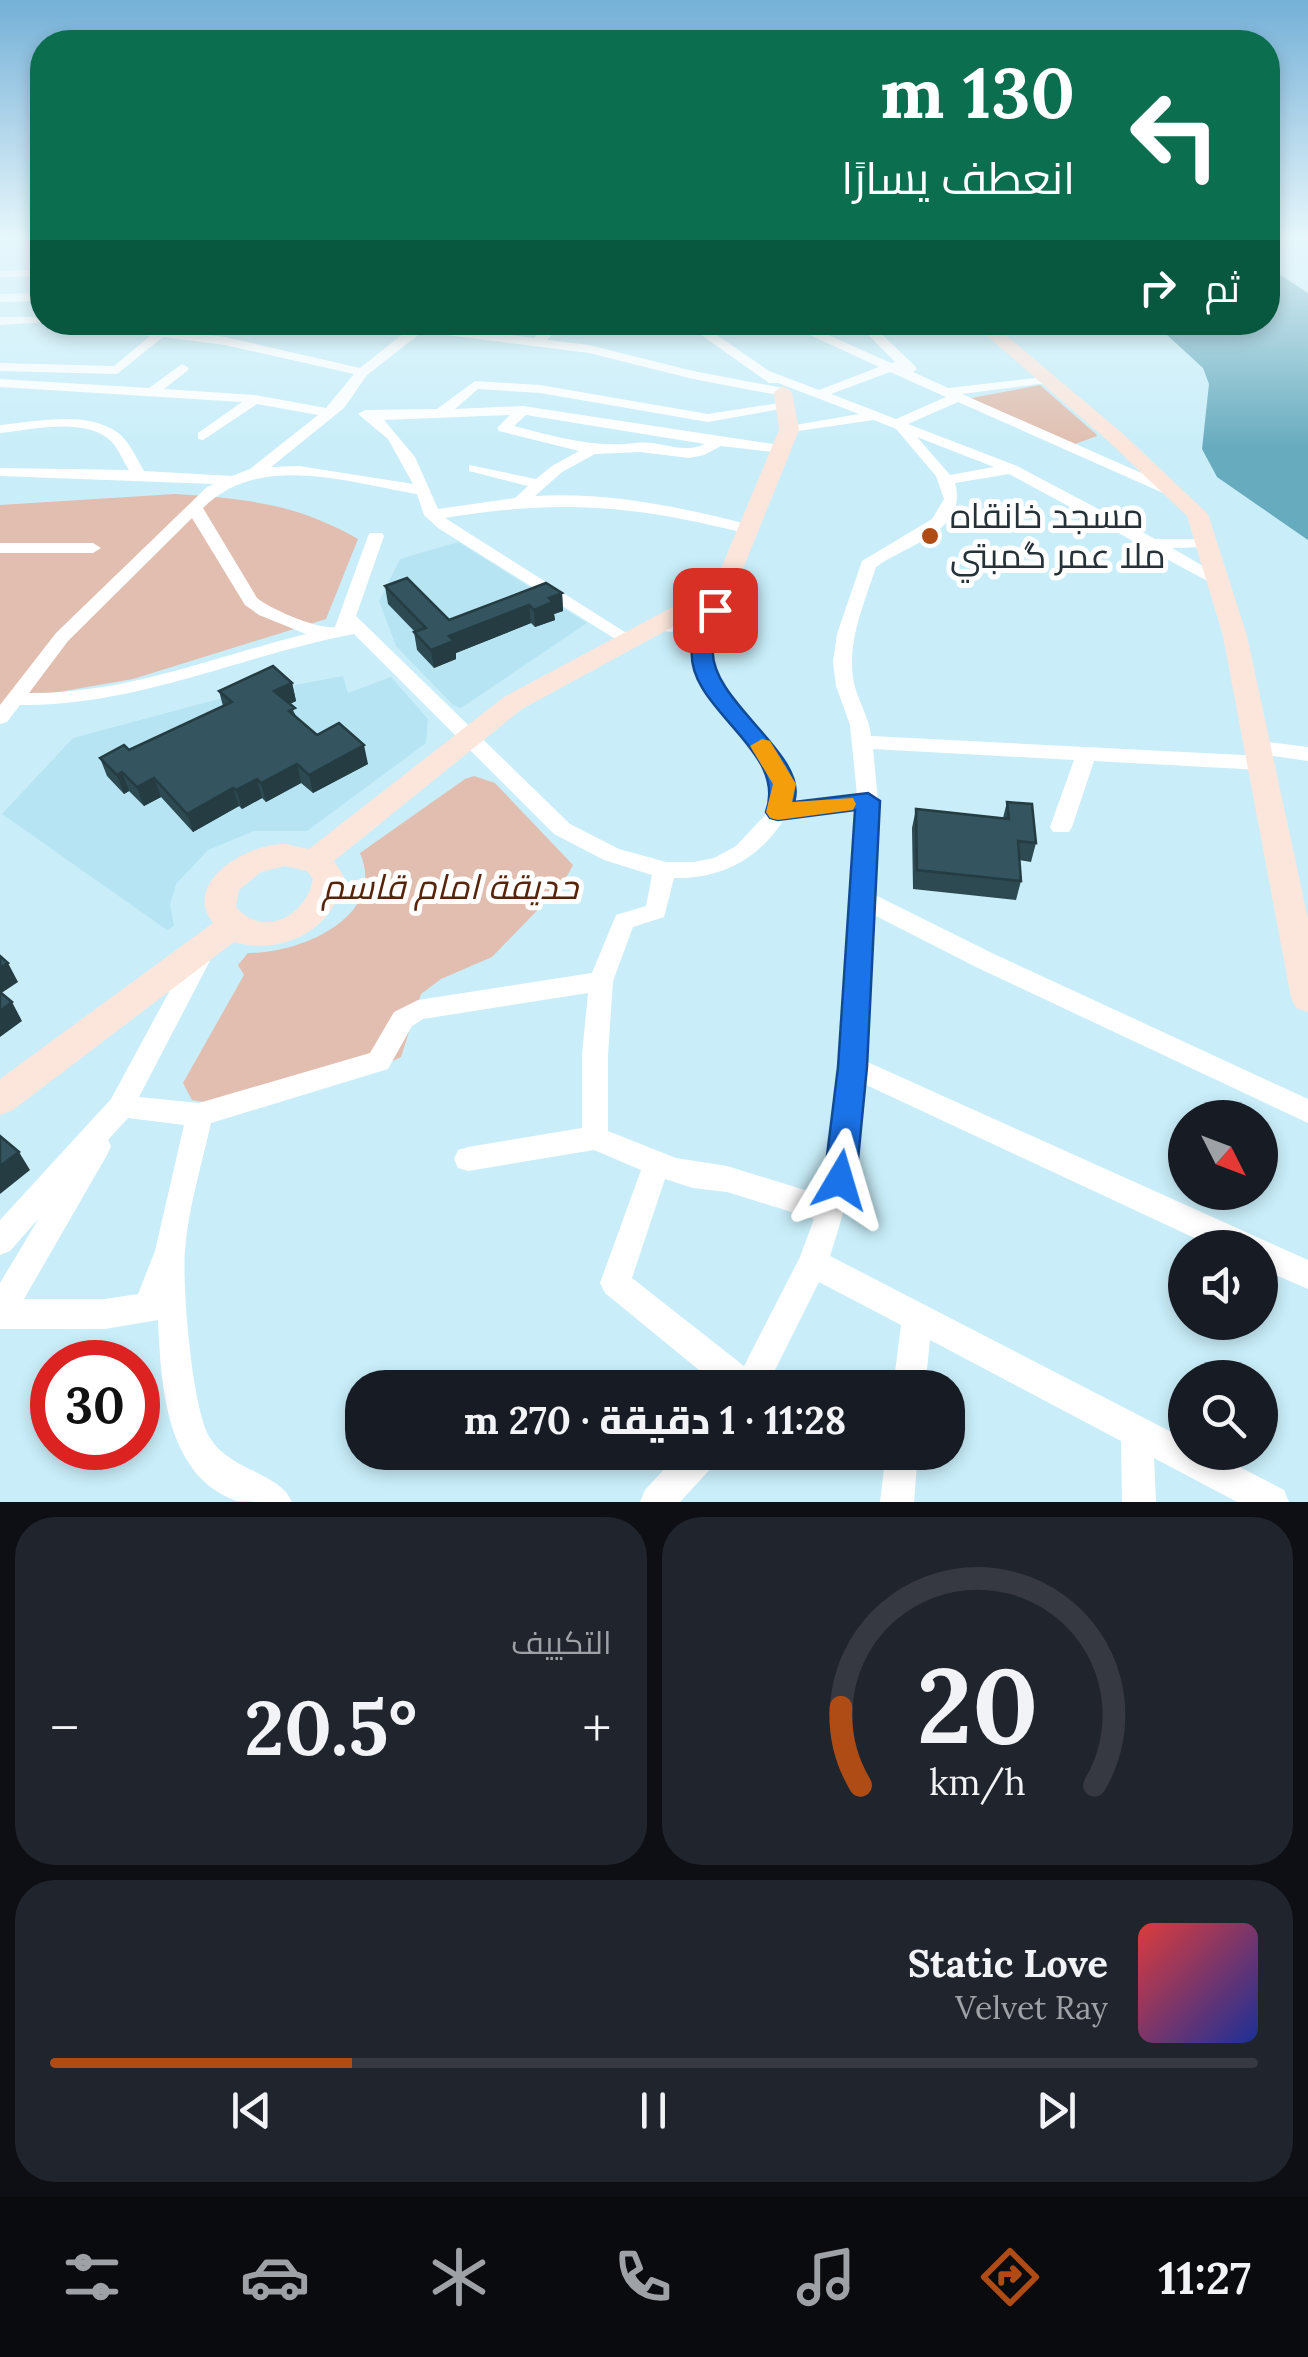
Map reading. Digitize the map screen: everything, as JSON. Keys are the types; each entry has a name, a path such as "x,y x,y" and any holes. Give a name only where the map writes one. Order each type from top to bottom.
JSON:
{"street":[{"path":"0,321 30,321"},
{"path":"0,367 116,370 158,335"},
{"path":"168,335 225,341 362,372"},
{"path":"0,718 62,637 212,490 255,472 334,409 362,372 401,335"},
{"path":"478,335 589,349 785,398"},
{"path":"538,342 545,335"},
{"path":"708,335 767,374 1012,469 1219,580"},
{"path":"821,335 897,365 949,395 1178,494"},
{"path":"873,335 897,365"},
{"path":"995,335 1114,436 1197,514 1219,580 1260,756 1308,998"},
{"path":"475,385 540,389 708,418 785,398 824,396 897,365"},
{"path":"151,393 182,368"},
{"path":"442,412 475,385 486,370"},
{"path":"349,625 470,737 562,830 625,862 664,872 714,865 740,856 778,812 784,784 775,765 708,674 702,648 785,440 785,398 767,374"},
{"path":"898,423 949,395 1047,379"},
{"path":"0,383 255,399 370,416 523,410 717,442 785,440 876,416"},
{"path":"203,436 255,399"},
{"path":"523,410 504,428 592,450 637,447 690,454 702,452 717,442"},
{"path":"370,416 400,447 432,515 625,640"},
{"path":"757,1370 813,1263 832,1211 844,1154 868,801 862,742 843,673 849,623 868,565 925,533 943,516 951,498 946,480 898,423"},
{"path":"0,429 57,424 100,430 116,439 139,475"},
{"path":"1073,450 1114,436"},
{"path":"519,502 557,470 592,450"},
{"path":"474,468 541,485"},
{"path":"946,480 1012,469"},
{"path":"255,472 299,470 423,490"},
{"path":"0,472 235,480"},
{"path":"432,515 519,502 633,504 684,511 748,529"},
{"path":"194,508 247,600 272,614 304,623 320,635"},
{"path":"349,625 376,536"},
{"path":"1150,544 1206,542"},
{"path":"0,548 93,548"},
{"path":"314,862 534,689 723,590"},
{"path":"16,699 64,699 119,691 349,625"},
{"path":"654,626 706,630"},
{"path":"862,742 1086,754 1308,754"},
{"path":"1061,826 1086,754"},
{"path":"778,812 868,801"},
{"path":"0,1098 219,936 284,931 310,918 322,906 329,887 327,875 314,862 293,855 276,855 237,872 225,884 219,904 219,936 0,1312 106,1314 161,1305"},
{"path":"595,1138 601,982 624,922 656,910 664,872"},
{"path":"862,899 986,962 1308,1111"},
{"path":"121,1106 199,1115 379,1062 403,1019 418,1010 601,982"},
{"path":"852,1067 1209,1230"},
{"path":"0,1240 121,1106"},
{"path":"199,1115 161,1305 196,1445 213,1468 274,1502"},
{"path":"468,1159 595,1138 657,1164 727,1179 832,1211"},
{"path":"657,1164 615,1283 725,1370"},
{"path":"1278,1261 1308,1275"},
{"path":"813,1263 1272,1502"},
{"path":"911,1370 917,1319"},
{"path":"1138,1431 1139,1502"},
{"path":"657,1502 686,1470"},
{"path":"897,1502 900,1470"}],"shaded area":[{"path":"1280,307 1308,307 1308,540 1217,477 1202,449 1209,384 1203,368 1167,335 1280,335"},
{"path":"458,542 587,623 461,708 453,705 396,646 379,601 400,559"},
{"path":"343,676 348,693 391,677 428,719 426,743 307,831 254,831 208,850 176,884 170,905 174,926 167,930 2,814 73,738 286,681 290,686"}],"green space":[{"path":"1040,385 1097,436 1075,444 966,399"},
{"path":"175,494 291,510 358,539 326,619 133,679 41,695 0,714 0,505"},
{"name":"حديقة امام قاسم","path":"474,776 495,783 573,865 562,885 492,957 441,979 421,994 401,1057 327,1085 269,1098 214,1103 192,1100 183,1083 244,975 238,965 248,953 291,947 333,928 361,896 365,876 360,853"}],"building":[{"path":"407,578 449,620 546,583 562,593 549,598 553,602 534,610 529,605 449,636 454,641 431,650 414,632 426,628 385,586"},
{"path":"273,666 292,683 274,691 295,708 289,711 317,735 339,723 364,745 309,775 297,764 261,783 257,779 233,788 187,814 154,778 137,787 100,758 124,745 129,750 232,702 219,691"},
{"path":"1007,802 1032,804 1036,843 1018,841 1021,881 917,870 916,809 1009,819"},
{"path":"0,992 12,1002 0,1011"},
{"path":"0,1136 19,1152 0,1166"}],"slow traffic":[{"path":"762,746 784,784 784,802 778,812 845,804"}],"place":[{"name":"مسجد خانقاه ملا عمر گمبتي","path":"930,536"}],"route":[{"path":"715,610 702,648 704,664 715,688 780,774 785,794 778,812 868,801 852,1067 840,1180"}]}
